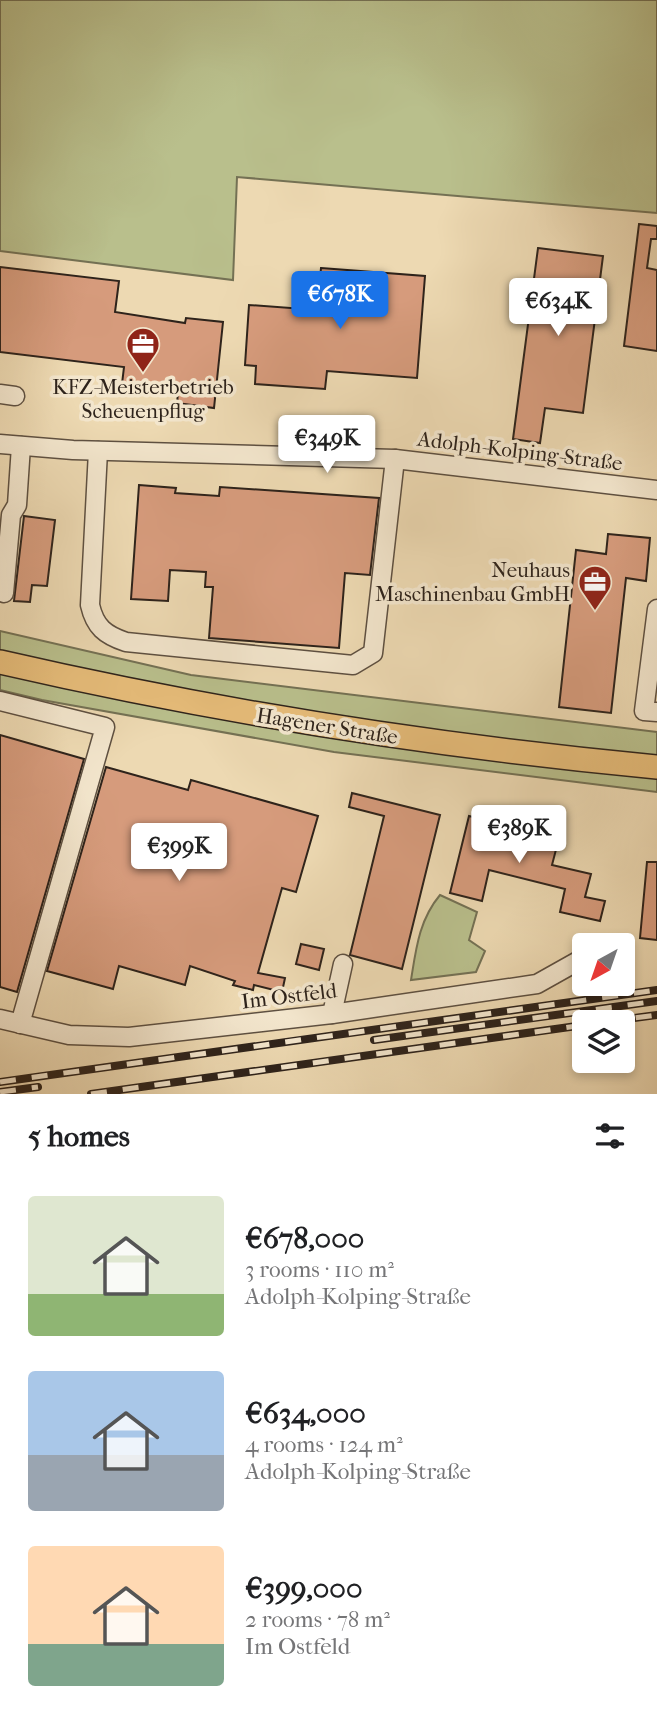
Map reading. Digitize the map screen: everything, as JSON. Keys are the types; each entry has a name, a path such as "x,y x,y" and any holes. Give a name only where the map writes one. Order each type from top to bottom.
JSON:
{"main road":[{"name":"Hagener Straße","path":"0,662 104,686 345,730 657,768"}],"street":[{"name":"Adolph-Kolping-Straße","path":"0,444 98,451 395,459 657,490"},
{"path":"4,593 12,515 17,505 21,446"},
{"path":"98,451 90,605 97,626 104,633 126,642 353,665 373,653 395,459"},
{"path":"657,609 644,711 657,712"},
{"path":"0,701 105,727 20,1024"},
{"path":"332,1014 343,964"},
{"name":"Im Ostfeld","path":"0,1019 69,1035 110,1038 332,1014 537,984 572,964"}],"green space":[{"path":"0,0 657,0 657,213 237,177 233,280 0,251"},
{"path":"0,631 191,675 657,732 657,792 334,752 42,700 0,690"},
{"path":"440,895 477,912 469,940 485,951 476,972 411,980 423,925"}],"building":[{"path":"639,224 657,226 657,239 651,239 647,268 657,270 657,351 624,346"},
{"path":"538,248 603,256 583,413 545,408 540,443 513,439"},
{"path":"0,267 119,281 115,312 185,323 186,318 223,322 214,408 177,403 178,393 122,384 124,367 0,352"},
{"path":"321,268 425,276 417,378 327,371 325,389 255,384 256,366 245,365 249,305 317,310"},
{"path":"139,485 176,488 175,493 219,496 220,487 379,498 370,575 345,573 339,648 209,638 213,587 205,587 206,572 170,570 168,601 131,599"},
{"path":"24,516 55,520 47,586 32,585 30,602 14,601"},
{"path":"608,534 650,538 646,581 626,578 611,713 559,707 576,550 606,554"},
{"path":"0,735 84,759 17,992 0,987"},
{"path":"106,767 188,790 191,780 318,816 296,892 282,888 258,973 285,978 282,992 254,985 253,990 233,985 235,981 190,966 185,985 119,966 113,989 47,971"},
{"path":"352,793 440,815 402,969 350,955 384,816 349,807"},
{"path":"469,816 559,838 552,865 591,874 585,897 605,901 600,921 560,912 565,889 489,870 482,901 450,893"},
{"path":"647,862 657,862 657,940 640,938"},
{"path":"301,944 324,949 319,970 296,964"}],"railway":[{"path":"0,1082 657,990"},
{"path":"374,1040 657,1001"},
{"path":"635,1018 657,1015"},
{"path":"91,1094 572,1027"},
{"path":"0,1092 38,1087"}],"place":[{"name":"KFZ-Meisterbetrieb Scheuenpflug","path":"143,374"},
{"name":"Neuhaus Maschinenbau GmbH","path":"595,612"}]}
